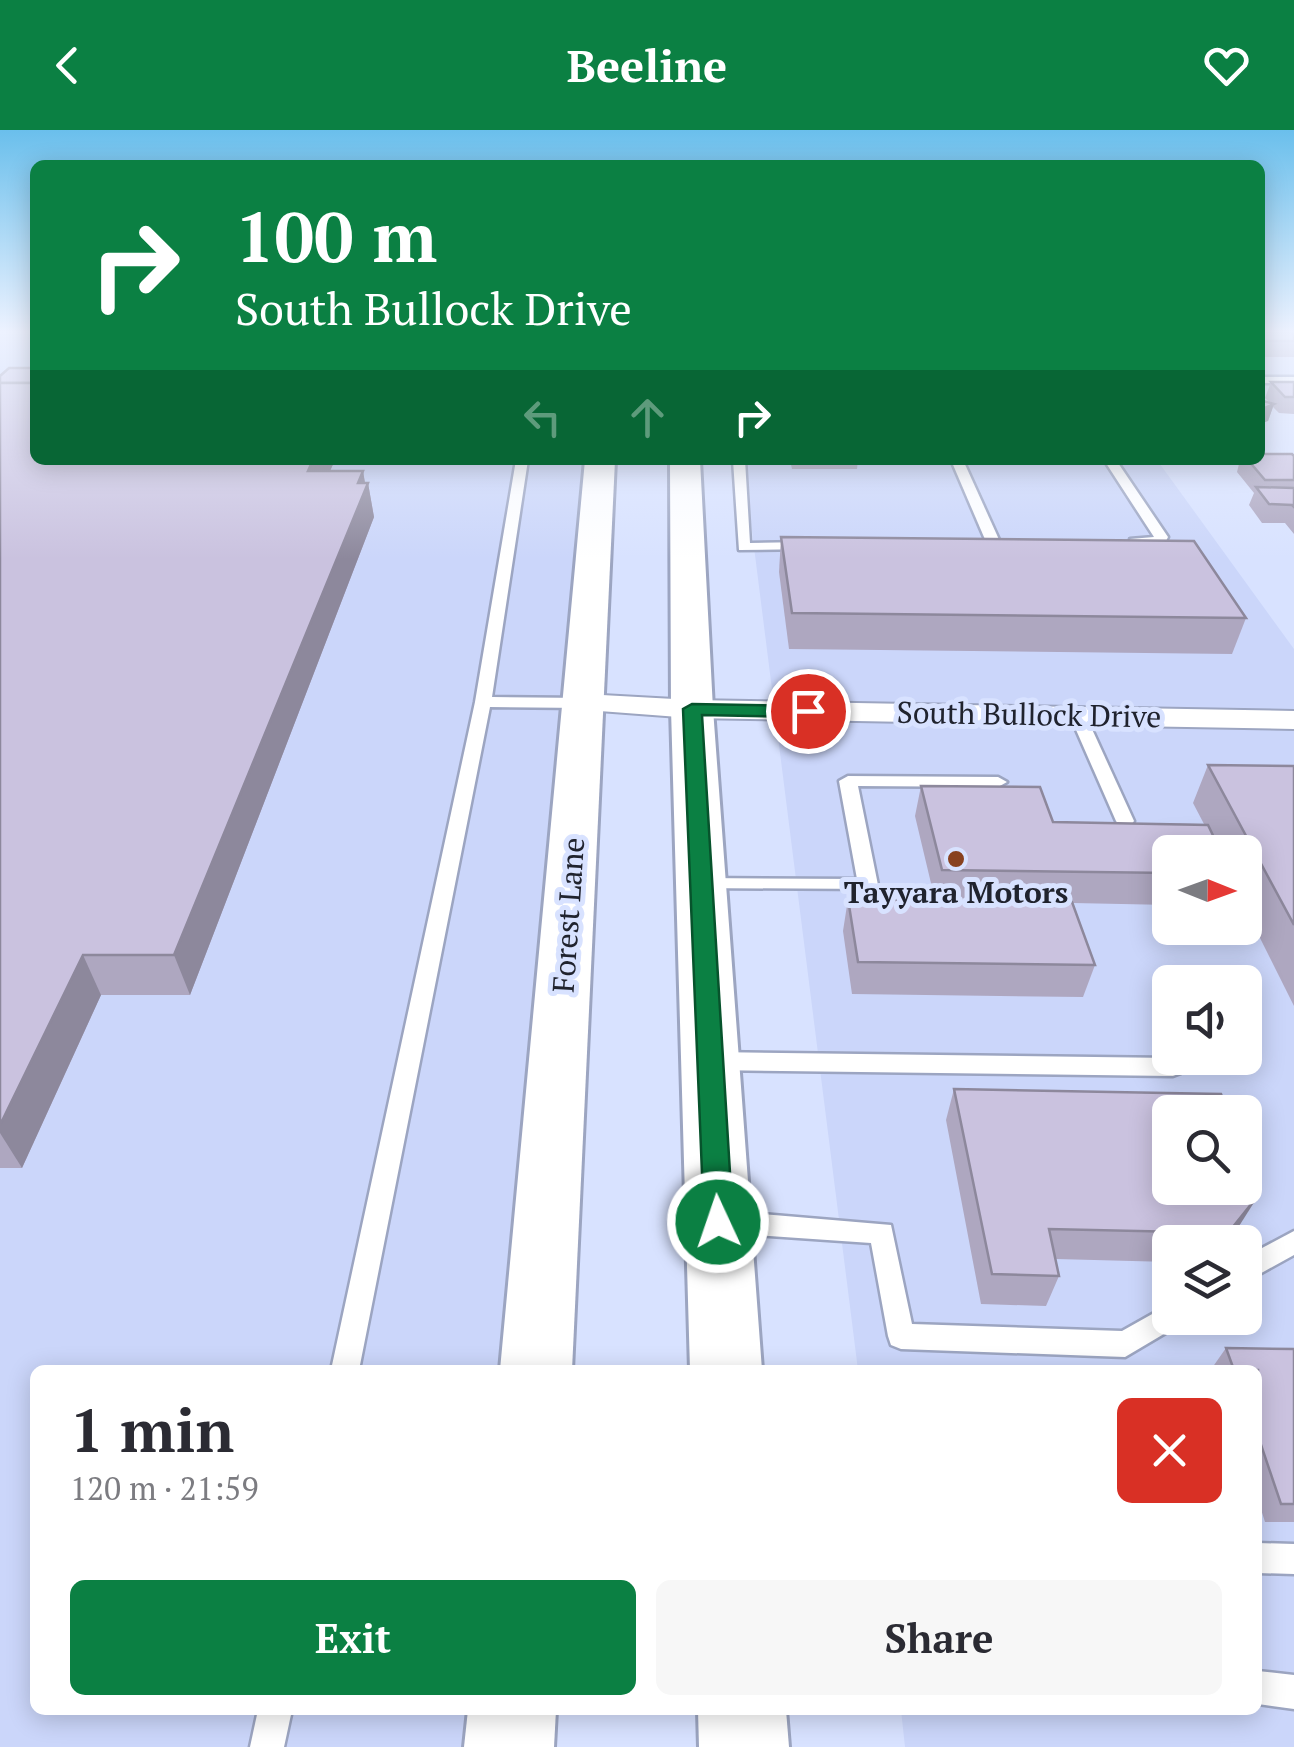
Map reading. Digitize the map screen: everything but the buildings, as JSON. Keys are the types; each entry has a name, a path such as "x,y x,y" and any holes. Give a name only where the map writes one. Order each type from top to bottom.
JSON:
{"main road":[{"name":"Forest Lane","path":"536,1365 600,465"},
{"path":"685,465 692,709 726,1365"},
{"path":"509,1747 512,1715"},
{"path":"742,1715 744,1747"}],"street":[{"name":"South Bullock Drive","path":"584,703 692,709 1294,720"}],"lane":[{"path":"346,1365 483,702 521,465"},
{"path":"738,465 744,546 821,546"},
{"path":"959,465 994,544"},
{"path":"1113,465 1161,537 1159,542 1122,542"},
{"path":"974,544 1012,544"},
{"path":"483,702 584,703"},
{"path":"1078,716 1125,821"},
{"path":"702,884 868,885 848,782 998,782"},
{"path":"710,1060 1152,1067"},
{"path":"718,1222 882,1233 901,1336 1126,1344 1152,1327"},
{"path":"1262,1260 1294,1242"},
{"path":"1262,1558 1294,1558"},
{"path":"1262,1688 1294,1692"},
{"path":"267,1747 274,1715"}],"shaded area":[{"path":"0,407 30,407 30,465 602,465 526,1365 30,1365 30,1715 497,1715 494,1747 0,1747"},
{"path":"744,465 1161,465 1294,649 1294,1747 905,1747 902,1715 1262,1715 1262,1365 857,1365"}],"place":[{"name":"Tayyara Motors","path":"956,859"}],"route":[{"path":"718,1222 692,709 808,711"}]}
